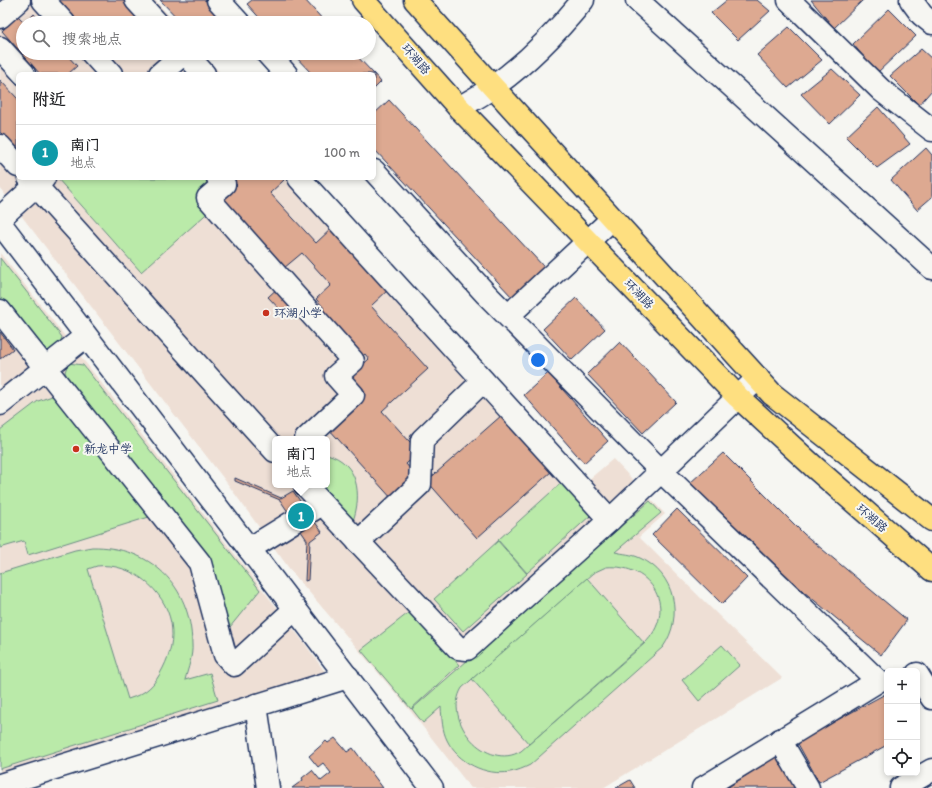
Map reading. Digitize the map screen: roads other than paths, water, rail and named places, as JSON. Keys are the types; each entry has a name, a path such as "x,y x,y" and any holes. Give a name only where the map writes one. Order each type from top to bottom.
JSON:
{"main road":[{"name":"环湖路","path":"363,0 458,108 738,397 813,466 932,570"},
{"path":"416,0 612,219 772,394 932,520"}],"street":[{"path":"0,17 19,0"},
{"path":"43,0 58,16"},
{"path":"136,0 151,16"},
{"path":"218,0 233,16"},
{"path":"458,108 493,87 537,51 567,20 583,0"},
{"path":"637,0 932,268"},
{"path":"789,0 881,90 932,130"},
{"path":"911,0 912,4 922,15 932,23"},
{"path":"0,48 22,72"},
{"path":"98,60 109,72"},
{"path":"162,72 176,60"},
{"path":"191,60 202,72"},
{"path":"273,60 284,72"},
{"path":"0,146 16,164"},
{"path":"376,173 508,316 661,471 882,680 780,740 703,788"},
{"path":"0,218 36,180 272,449"},
{"path":"220,180 224,184 208,198 353,361 336,376 353,395 309,436"},
{"path":"300,180 610,520"},
{"path":"508,316 612,219"},
{"path":"0,223 432,788"},
{"path":"0,311 200,563 225,655 234,665 295,609"},
{"path":"0,404 86,336"},
{"path":"308,488 458,648 467,649 610,520 758,378"},
{"path":"358,542 420,484 422,440 483,381"},
{"path":"249,549 322,504"},
{"path":"0,784 348,677"},
{"path":"920,679 932,698"},
{"path":"256,705 268,788"},
{"path":"780,740 808,788"},
{"path":"901,788 932,770"}],"place":[{"name":"环湖小学","path":"266,313"},
{"name":"新龙中学","path":"76,449"},
{"name":"南门","path":"301,516"}]}
